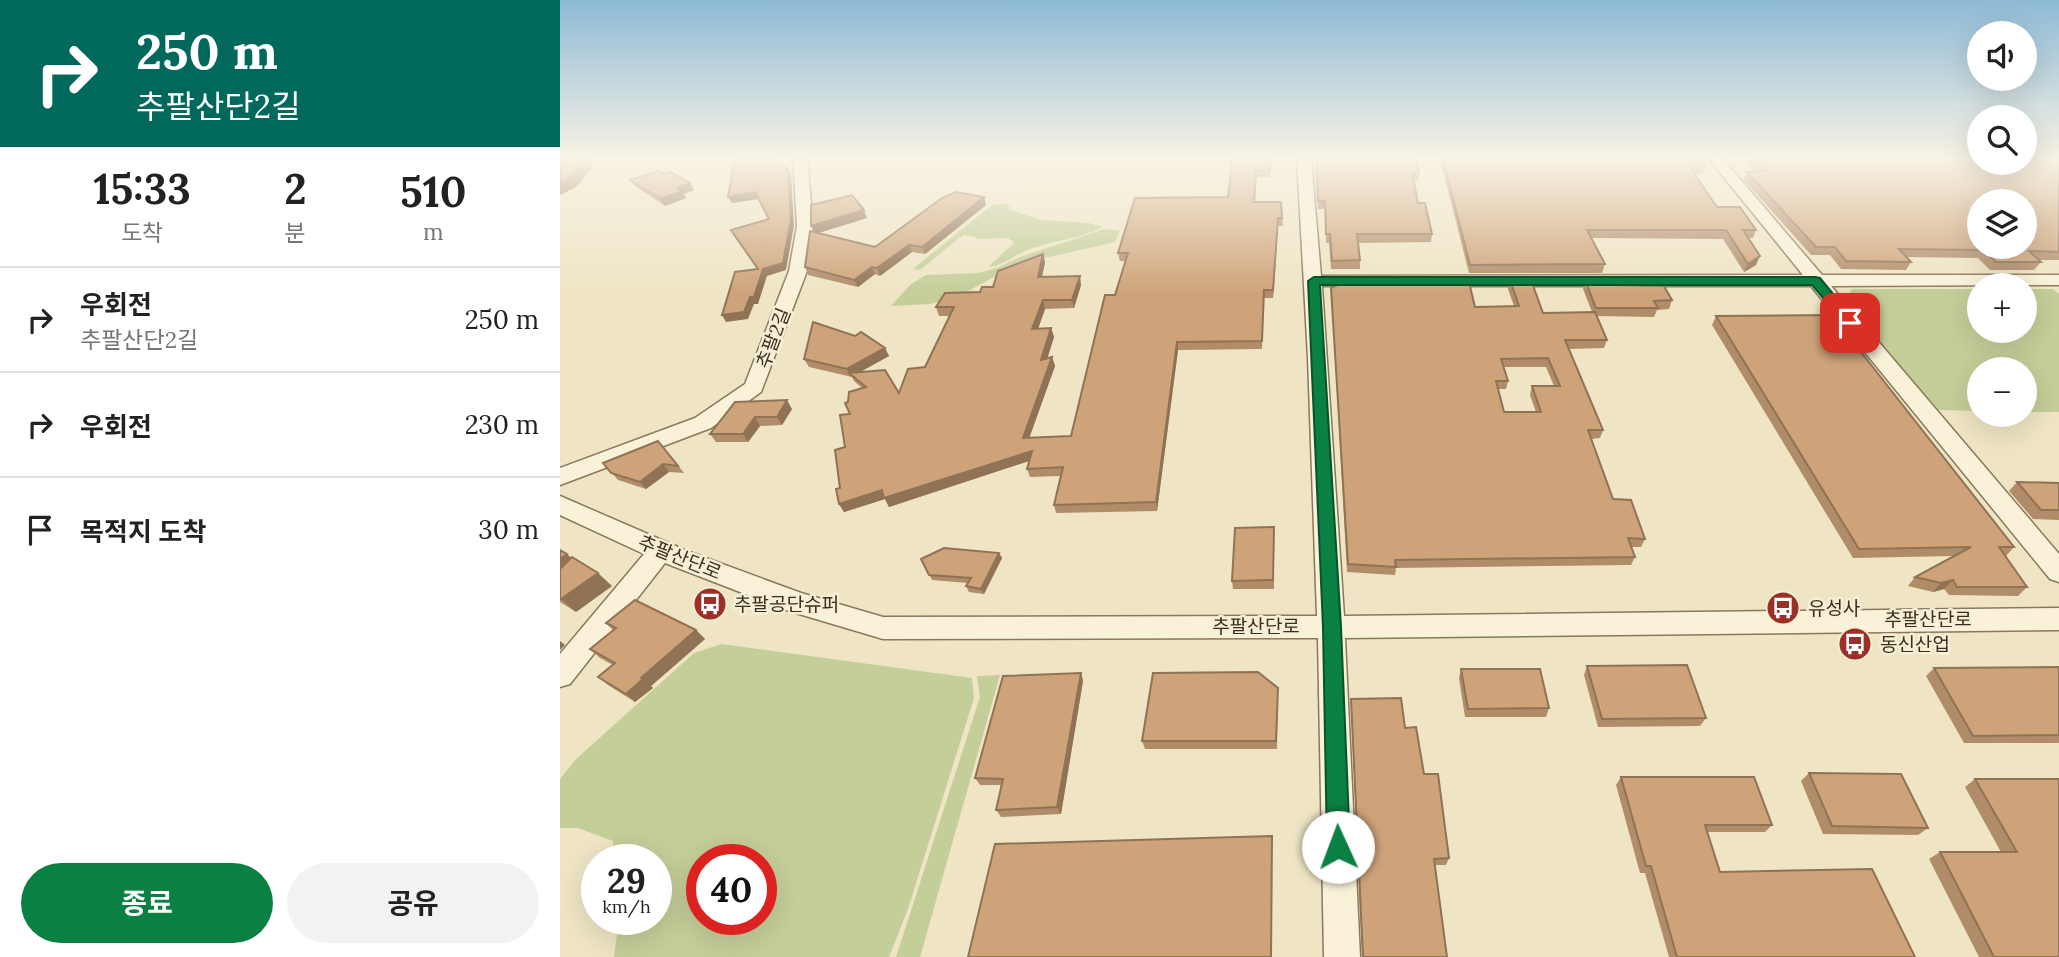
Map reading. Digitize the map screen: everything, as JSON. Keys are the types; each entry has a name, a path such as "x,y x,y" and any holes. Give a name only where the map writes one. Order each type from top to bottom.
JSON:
{"street":[{"name":"추팔2길","path":"560,477 703,424 754,387 798,271 805,226 803,204"},
{"path":"1308,204 1332,627 1342,957"},
{"path":"1752,204 2059,572"},
{"path":"1314,281 2059,280"},
{"name":"추팔산단로","path":"560,505 661,551 798,603 883,628 1332,627 2059,618"},
{"path":"560,675 661,551"}],"green space":[{"path":"1007,204 1011,210 1041,220 1089,223 1102,227 1032,248 988,267 1014,243 1008,238 976,239 963,235 920,270 913,269 992,205"},
{"path":"1105,229 1120,231 1115,242 1018,264 957,297 930,304 891,306 911,284 926,275 978,273"},
{"path":"1852,289 1967,289 1967,343 2037,343 2037,289 2053,289 2059,294 2059,412 2037,412 2037,357 1967,357 1967,411 1938,410 1844,301"},
{"path":"721,644 972,678 974,698 908,909 889,957 614,957 617,935 672,935 672,844 613,844 613,841 578,828 560,828 560,779 575,760 694,653"},
{"path":"1000,675 920,957 896,957 980,697 977,676"}],"building":[{"path":"761,204 790,204 791,219 783,263 763,269 754,297 750,297 744,312 722,315 735,272 758,269 731,230 769,219"},
{"path":"859,204 864,210 811,226 811,205"},
{"path":"934,204 976,204 922,247 909,245 877,268 872,267 854,280 805,267 810,231 875,247"},
{"path":"1133,204 1281,204 1282,218 1278,218 1273,290 1264,290 1262,341 1177,342 1156,502 1054,505 1063,467 1027,469 1032,451 884,498 882,490 839,504 836,489 840,488 835,450 845,447 840,415 850,414 845,403 848,402 849,392 866,387 849,373 885,370 899,393 908,369 925,367 954,307 936,307 945,293 980,292 982,287 993,287 998,271 1043,254 1038,277 1080,276 1072,300 1043,300 1032,329 1051,328 1041,360 1052,357 1023,438 1071,436 1105,295 1115,295 1128,253 1118,253"},
{"path":"1325,204 1425,204 1432,234 1357,234 1360,260 1332,261 1330,234 1326,234"},
{"path":"1454,204 1715,204 1717,207 1740,207 1756,230 1743,230 1760,256 1748,264 1726,230 1587,230 1605,264 1470,265"},
{"path":"1776,204 1967,204 1967,250 1899,249 1911,262 1846,261 1835,247 1816,247"},
{"path":"2037,204 2059,204 2059,252 2037,251"},
{"path":"2037,258 2041,262 1996,262 1993,259"},
{"path":"1348,280 1469,282 1475,307 1519,306 1510,280 1531,280 1543,313 1595,312 1607,340 1565,340 1603,430 1588,430 1613,499 1631,500 1645,539 1628,538 1635,557 1395,560 1396,567 1348,564 1331,288","holes":["1548,358 1560,386 1532,386 1541,412 1504,412 1496,381 1508,381 1501,359"]},
{"path":"1585,280 1613,280 1615,285 1664,286 1672,300 1654,301 1658,308 1596,308"},
{"path":"1832,315 2014,547 1999,547 2027,587 1957,587 1953,580 1941,583 1915,577 1971,547 1859,549 1716,316"},
{"path":"813,322 855,336 861,332 885,348 847,369 804,359"},
{"path":"787,400 777,417 755,417 743,434 710,434 735,402"},
{"path":"658,441 678,466 663,464 640,482 611,473 603,463"},
{"path":"2017,482 2059,483 2059,510 2041,510"},
{"path":"1274,527 1273,580 1232,581 1235,528"},
{"path":"944,548 999,553 981,589 966,586 971,578 929,575 921,559"},
{"path":"560,550 567,554 560,559"},
{"path":"572,557 598,573 561,599 560,569"},
{"path":"635,600 696,630 626,694 598,677 615,663 590,649 616,628 606,623"},
{"path":"1687,665 1706,718 1602,719 1587,666"},
{"path":"2059,667 2059,735 1973,736 1934,668"},
{"path":"1461,669 1540,669 1549,708 1468,709"},
{"path":"1258,672 1278,688 1276,741 1142,741 1153,673"},
{"path":"1081,673 1057,807 996,810 1003,779 975,778 1003,676"},
{"path":"1401,698 1405,728 1416,727 1424,774 1438,774 1449,858 1434,859 1447,957 1363,957 1351,699"},
{"path":"1809,773 1901,774 1928,828 1832,826"},
{"path":"1621,777 1754,777 1772,825 1705,825 1720,872 1872,869 1915,957 1677,957 1651,866 1646,866"},
{"path":"1975,779 2059,779 2059,957 1994,957 1940,852 2017,852"},
{"path":"1272,836 1271,957 968,957 995,844"}],"place":[{"name":"추팔공단슈퍼","path":"710,604"},
{"name":"유성사","path":"1783,608"},
{"name":"동신산업","path":"1855,644"}],"route":[{"path":"1338,847 1332,627 1314,281 1815,281 1850,323"}]}
